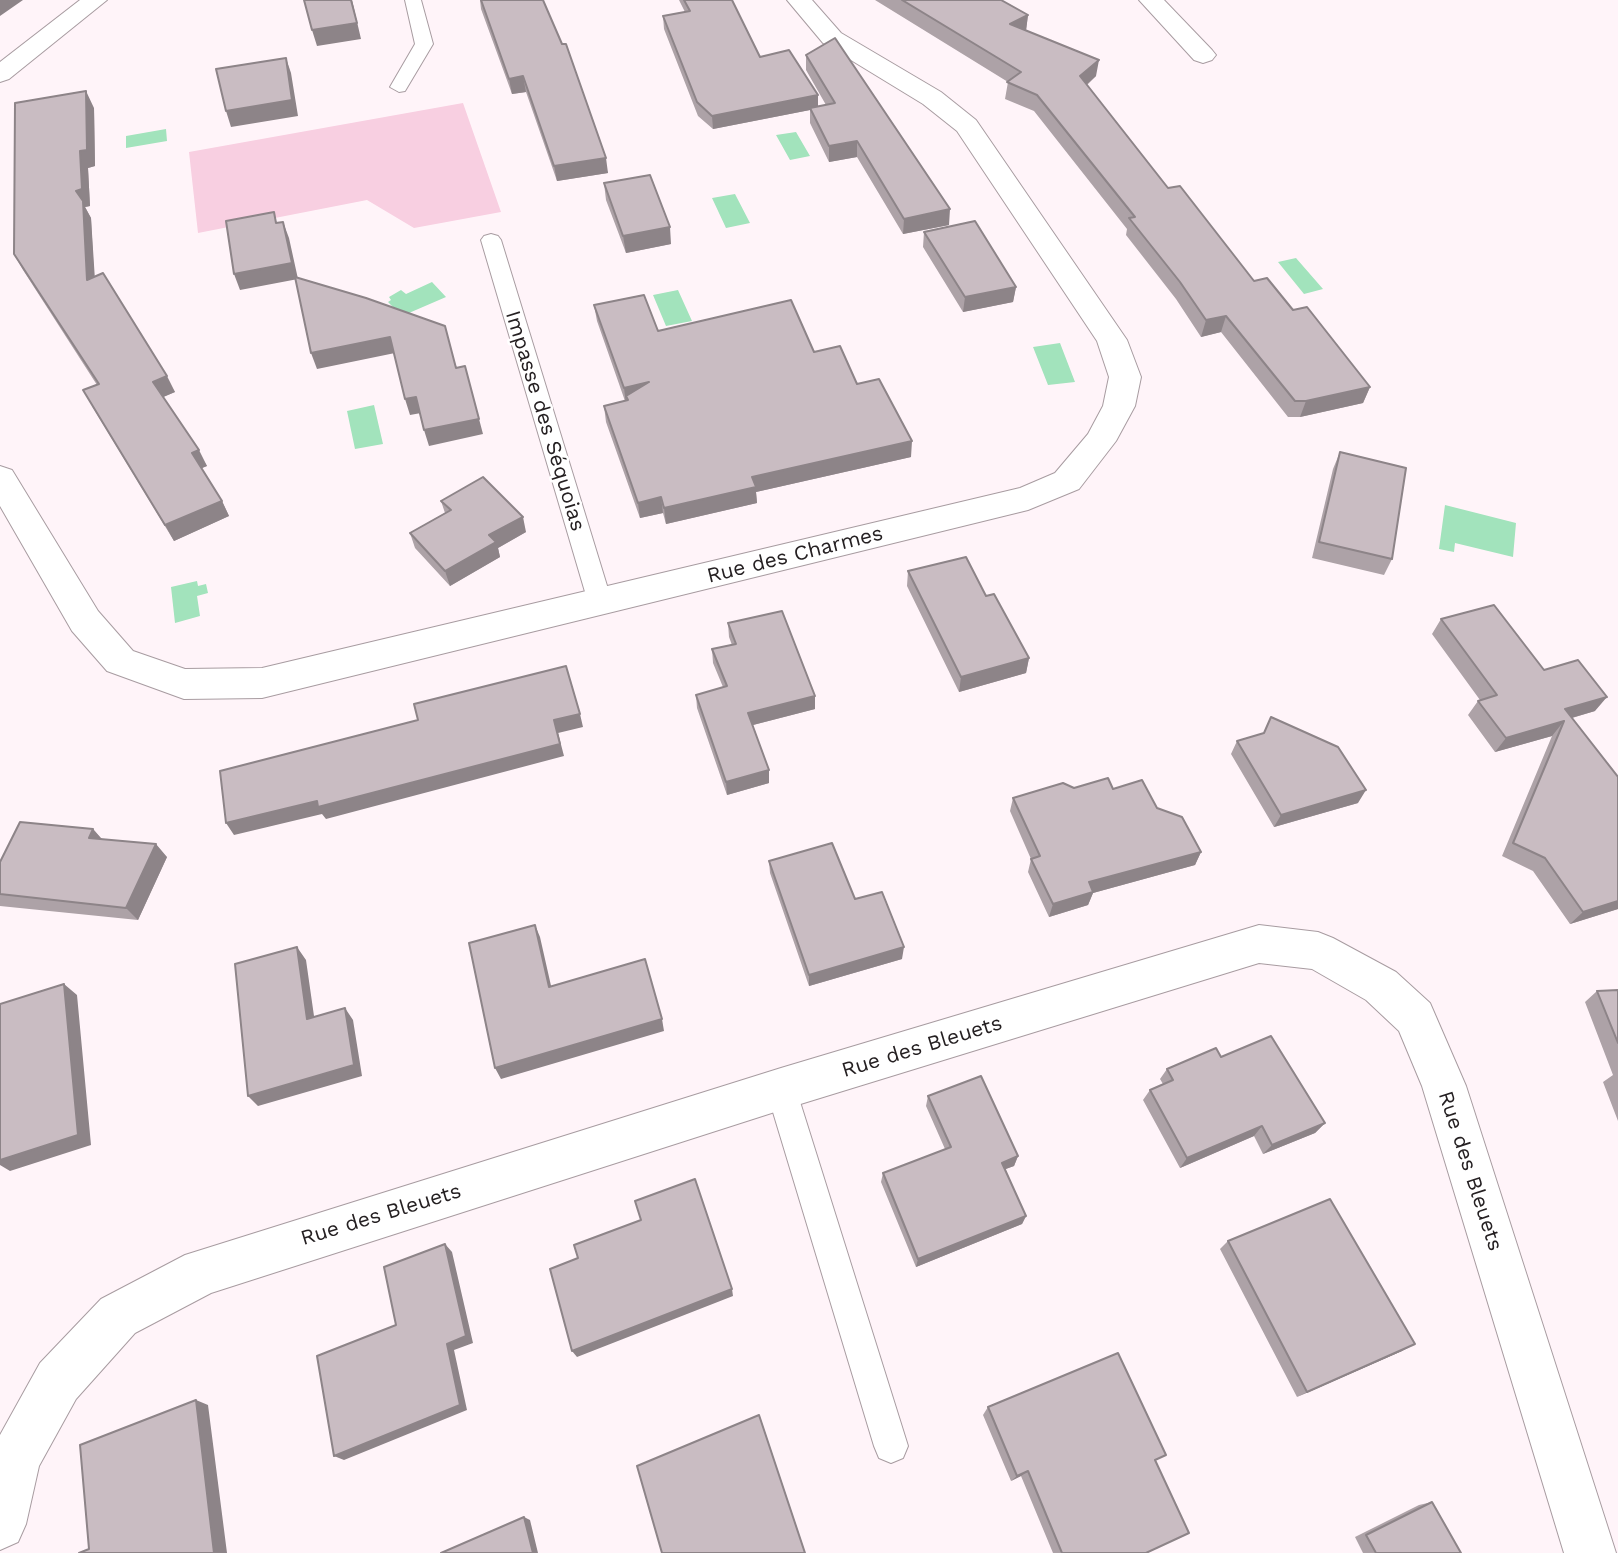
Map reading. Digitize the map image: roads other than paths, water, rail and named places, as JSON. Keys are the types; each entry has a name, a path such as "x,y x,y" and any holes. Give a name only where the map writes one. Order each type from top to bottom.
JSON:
{"street":[{"path":"0,74 95,0"},
{"name":"Rue des Charmes","path":"0,478 85,621 120,661 184,684 262,683 1028,498 1067,481 1100,441 1119,407 1125,377 1112,340 967,126 932,98 832,38 799,0"},
{"path":"1151,0 1203,55"},
{"name":"Rue des Bleuets","path":"0,1524 15,1459 58,1381 118,1316 202,1272 781,1089 1259,944 1318,951 1381,985 1415,1017 1444,1086 1590,1553"}],"lane":[{"path":"399,87 424,44 413,0"},
{"name":"Impasse des Séquoias","path":"491,240 600,602"},
{"path":"781,1089 891,1446"}]}
